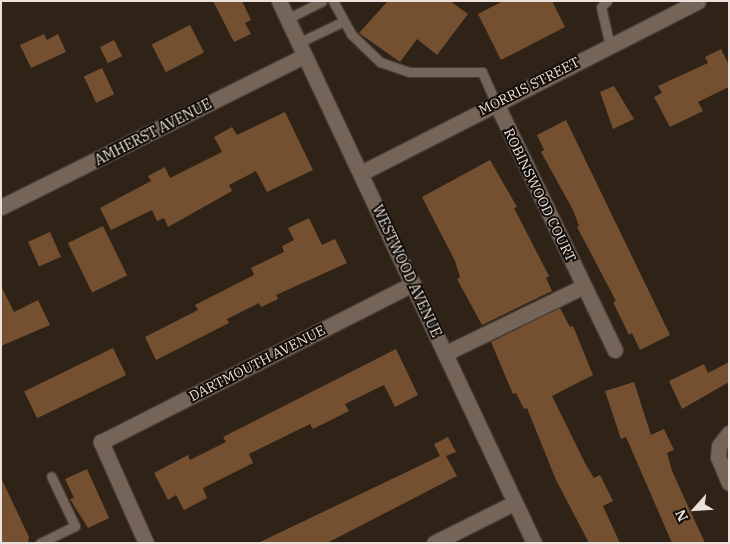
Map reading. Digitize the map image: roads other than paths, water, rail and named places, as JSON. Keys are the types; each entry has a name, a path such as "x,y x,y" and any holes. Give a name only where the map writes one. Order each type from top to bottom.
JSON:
{"street":[{"name":"WESTWOOD AVENUE","path":"278,1 361,173 534,543"},
{"name":"MORRIS STREET","path":"361,173 698,1"},
{"name":"AMHERST AVENUE","path":"1,207 301,49"},
{"name":"ROBINSWOOD COURT","path":"496,103 615,350"},
{"name":"DARTMOUTH AVENUE","path":"146,543 100,442 413,284"},
{"path":"446,353 584,286"},
{"path":"729,433 719,446 718,457 729,483"},
{"path":"434,543 514,503"}],"lane":[{"path":"287,19 322,1"},
{"path":"333,1 342,22 360,46 389,67 409,72 482,72 496,103"},
{"path":"606,1 601,7 610,45"},
{"path":"301,49 342,22"},
{"path":"40,543 75,526 51,476"}]}
